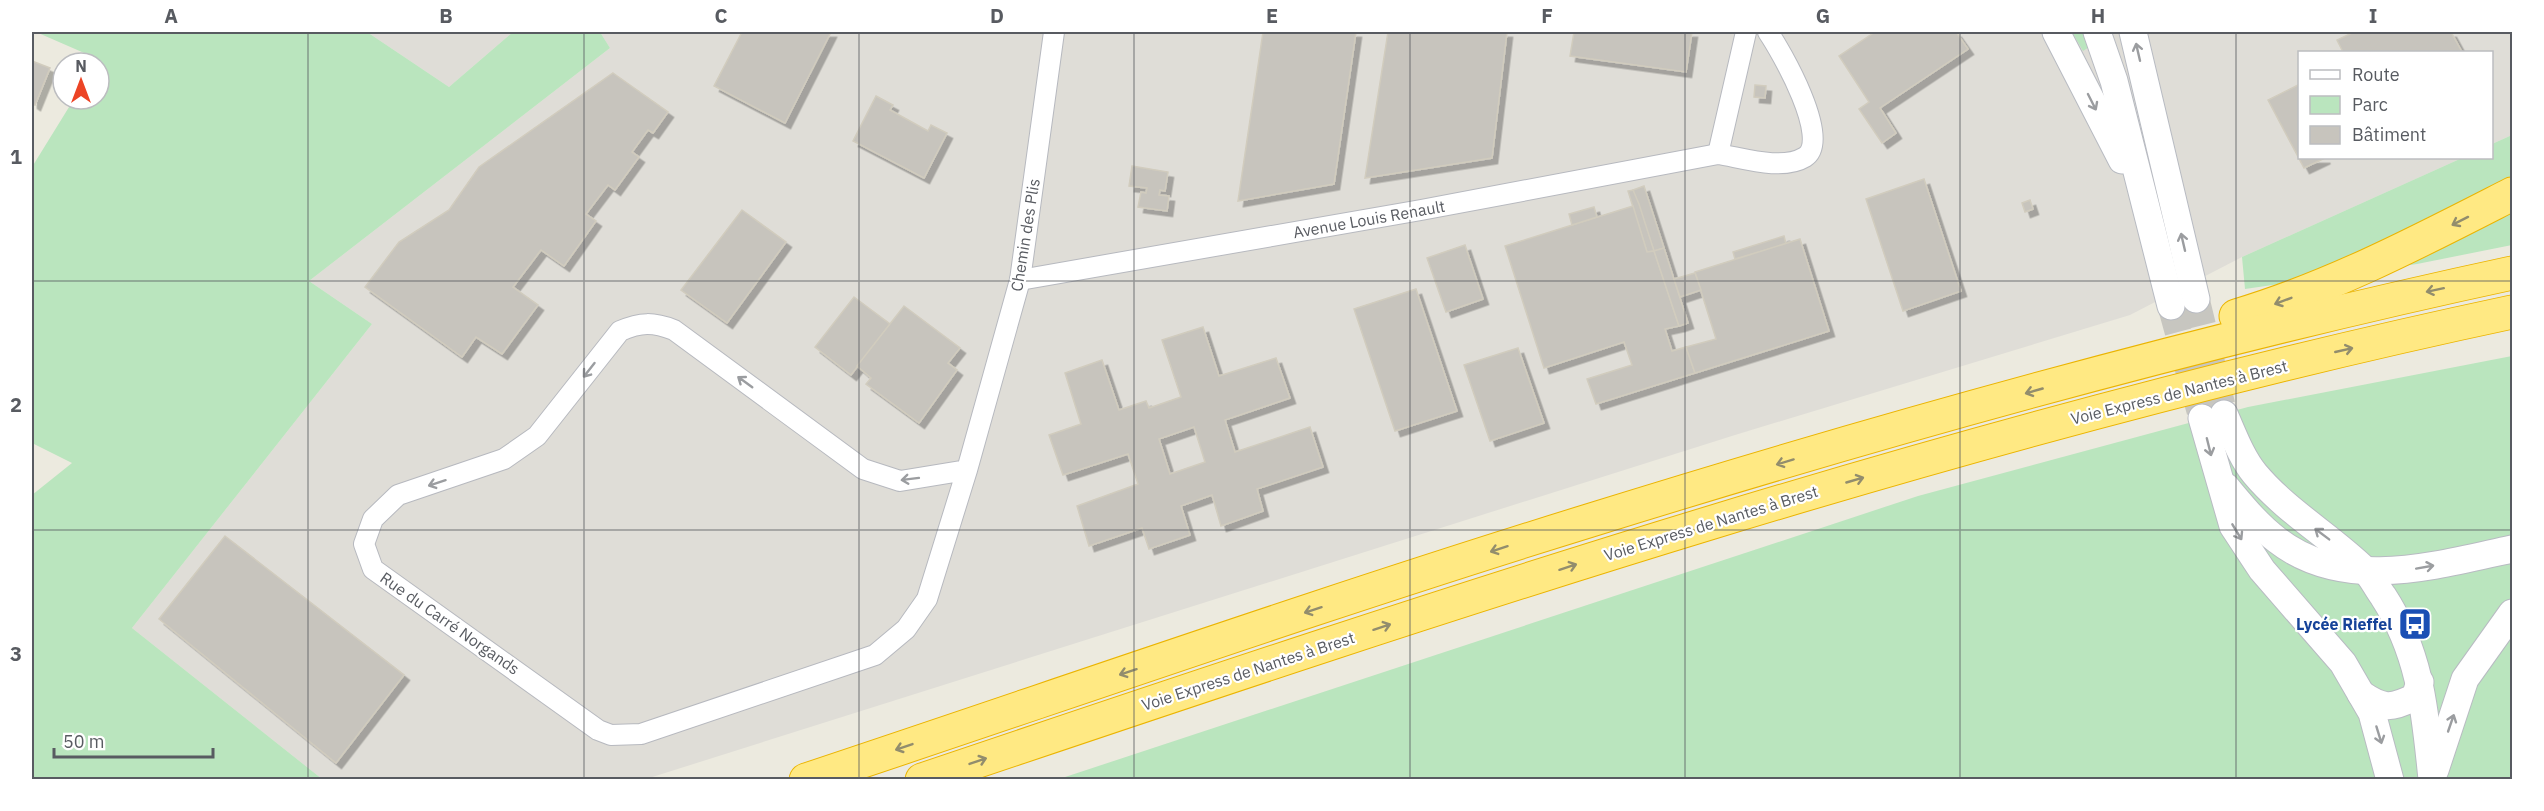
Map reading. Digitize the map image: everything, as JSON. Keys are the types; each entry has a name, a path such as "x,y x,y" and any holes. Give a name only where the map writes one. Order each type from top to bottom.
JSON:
{"highway":[{"path":"2090,375 2114,352 2273,305 2349,275 2512,194"},
{"path":"806,780 1587,521 1876,435 2090,375 2280,326 2512,273"},
{"name":"Voie Express de Nantes à Brest","path":"922,780 1257,668 1713,521 2107,409 2512,312"}],"main road":[{"path":"2056,32 2142,198 2183,302 2133,32"},
{"path":"2097,32 2114,81 2142,198"},
{"path":"2390,780 2372,713 2343,663 2256,561 2233,526 2217,477 2213,416 2239,449 2254,473 2296,515 2366,572 2396,616 2420,682 2432,779"},
{"path":"2217,477 2254,521 2278,542 2304,557 2366,572 2416,568 2512,549"},
{"path":"2432,779 2465,679 2512,613"},
{"path":"2361,694 2378,705 2397,706 2415,698 2420,682"}],"street":[{"name":"Chemin des Plis","path":"967,470 1020,280 1054,32"},
{"path":"1718,154 1746,32"},
{"name":"Avenue Louis Renault","path":"1020,280 1421,210 1718,154 1767,162 1789,162 1804,158 1811,151 1814,139 1801,94 1768,32"},
{"name":"Rue du Carré Norgands","path":"638,323 657,323 674,330 863,469 900,481 967,470 927,599 906,629 875,655 641,734 611,735 598,730 373,569 364,544 374,519 398,495 504,459 537,436 620,331 638,323"}],"shaded area":[{"path":"367,32 513,32 449,87"},
{"path":"600,32 2512,32 2512,135 2493,144 2493,51 2298,51 2298,159 2460,159 2242,257 2130,315 1735,435 646,779 322,779 132,628 372,324 309,281 610,48"}],"green space":[{"path":"36,32 367,32 449,87 513,32 600,32 610,48 309,281 372,324 132,628 322,779 32,779 32,495 72,463 32,443 32,167 67,111 111,111 111,51 80,51"},
{"path":"2072,32 2090,32 2094,44 2083,51"},
{"path":"2512,135 2512,245 2417,264 2245,289 2242,257 2460,159 2493,159 2493,144"},
{"path":"2512,356 2512,779 1056,780 1918,496 2248,407"}],"building":[{"path":"742,32 831,32 785,123 714,86"},
{"path":"1263,32 1356,32 1334,184 1238,201"},
{"path":"1388,32 1507,32 1492,158 1365,178"},
{"path":"1574,32 1692,32 1686,72 1570,56"},
{"path":"1875,32 1956,32 1968,49 1880,108 1896,133 1882,143 1859,109 1869,102 1839,56"},
{"path":"2354,32 2451,32 2461,51 2342,51 2337,40"},
{"path":"32,61 50,68 35,105 32,103"},
{"path":"613,73 668,112 653,133 648,130 632,152 639,157 615,190 608,185 586,214 596,221 564,266 541,250 513,287 538,305 502,354 476,337 462,357 365,287 399,242 449,210 479,167"},
{"path":"1755,85 1766,86 1765,98 1754,97"},
{"path":"2298,85 2298,157 2268,100"},
{"path":"876,96 893,105 890,110 928,131 931,125 947,133 924,178 853,141"},
{"path":"2299,159 2323,159 2304,168"},
{"path":"1132,166 1168,172 1165,191 1160,190 1159,195 1169,196 1167,211 1138,207 1141,192 1146,193 1147,188 1129,186"},
{"path":"1924,179 1961,291 1903,311 1866,199"},
{"path":"1644,186 1664,248 1654,251 1633,190"},
{"path":"1633,190 1654,251 1647,252 1628,191"},
{"path":"2030,200 2033,209 2025,212 2022,203"},
{"path":"1633,206 1647,252 1654,251 1679,326 1665,329 1672,351 1686,347 1695,373 1596,404 1587,379 1632,365 1624,342 1544,368 1505,246"},
{"path":"1594,207 1597,217 1572,225 1569,214"},
{"path":"742,210 786,242 727,323 681,290"},
{"path":"1784,236 1786,244 1735,259 1733,252"},
{"path":"1800,239 1829,331 1695,373 1686,347 1716,339 1695,272"},
{"path":"1465,245 1483,299 1446,312 1427,258"},
{"path":"1664,248 1688,323 1679,326 1654,251"},
{"path":"1695,273 1701,290 1680,297 1674,279"},
{"path":"1416,289 1457,411 1395,431 1354,309"},
{"path":"854,297 890,324 851,375 815,347"},
{"path":"904,306 960,348 948,363 957,370 919,423 866,384 871,378 857,366"},
{"path":"1203,327 1219,376 1276,358 1290,398 1225,420 1235,452 1310,427 1323,467 1257,489 1263,511 1221,526 1212,495 1181,506 1190,535 1149,549 1142,528 1089,546 1077,506 1138,484 1128,454 1063,475 1049,435 1081,424 1065,373 1102,360 1119,410 1146,401 1149,408 1181,397 1162,340","holes":["1194,427 1205,462 1170,474 1159,439"]},
{"path":"1518,348 1544,423 1490,441 1464,365"},
{"path":"225,536 404,675 336,763 159,619"}],"tunnel":[{"path":"2196,299 2224,414"},
{"path":"2171,306 2202,418"}],"place":[{"name":"Lycée Rieffel","path":"2415,624"}]}
